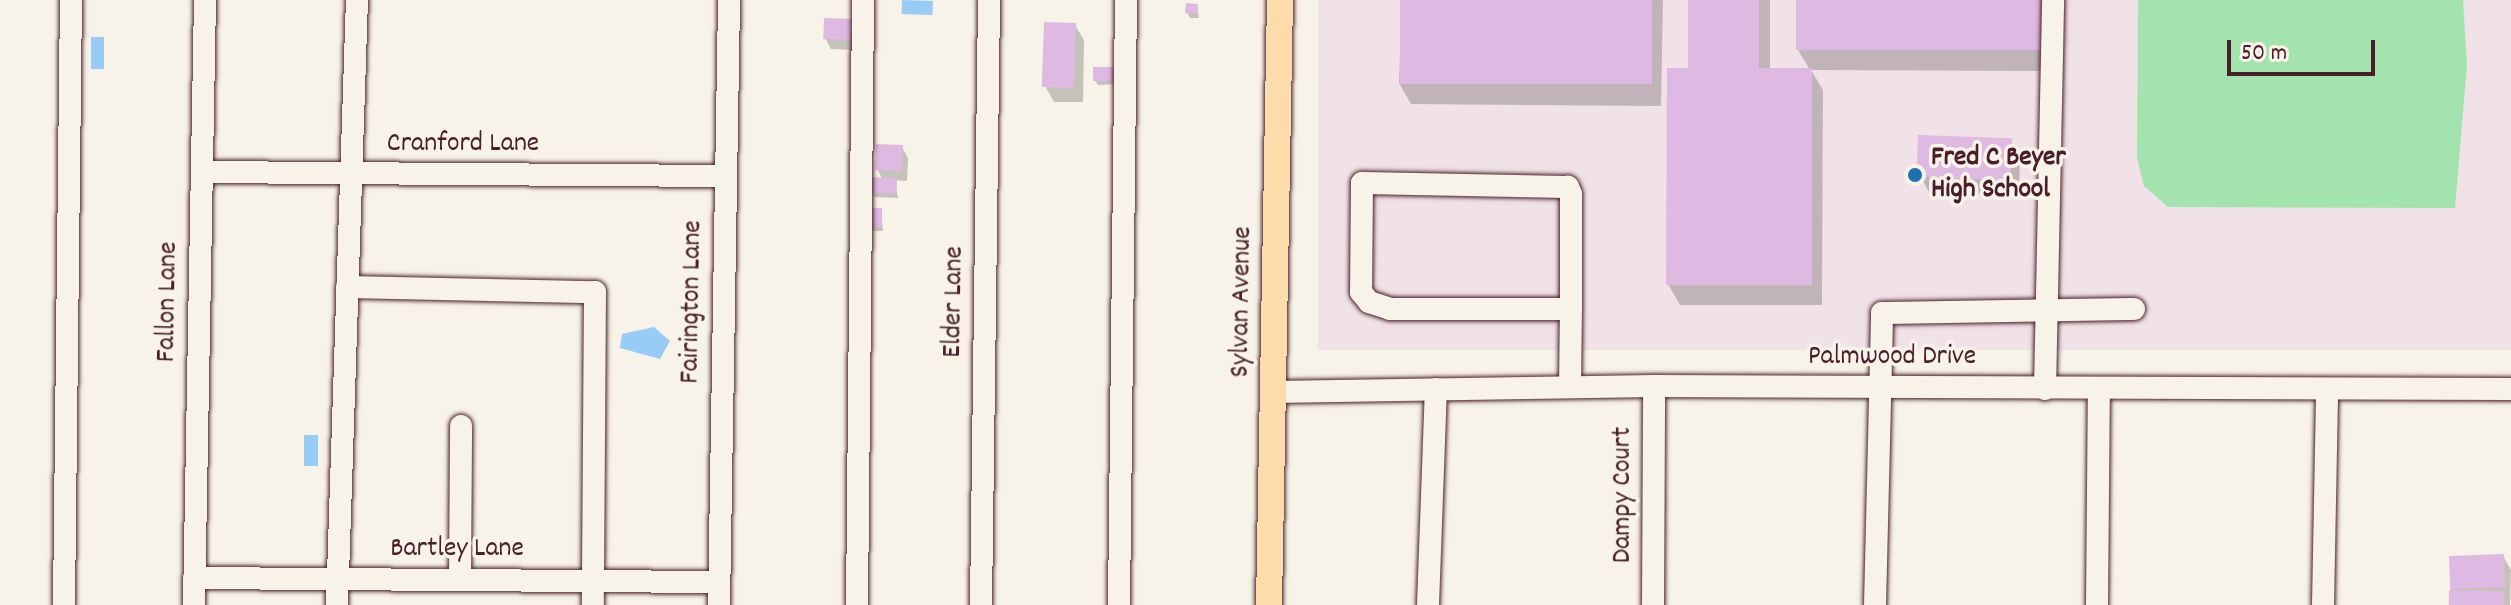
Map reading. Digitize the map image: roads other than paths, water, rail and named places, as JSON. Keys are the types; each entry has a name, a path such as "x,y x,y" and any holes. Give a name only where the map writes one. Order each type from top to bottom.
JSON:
{"main road":[{"name":"Sylvan Avenue","path":"1269,605 1280,0"}],"street":[{"path":"64,605 71,0"},
{"name":"Fallon Lane","path":"194,605 205,0"},
{"path":"337,605 357,0"},
{"name":"Fairington Lane","path":"719,605 729,0"},
{"path":"857,605 863,0"},
{"name":"Elder Lane","path":"981,605 989,0"},
{"path":"1119,605 1126,0"},
{"path":"2045,389 2053,0"},
{"name":"Cranford Lane","path":"202,172 724,176"},
{"path":"1570,387 1571,309 1568,187 1362,183 1361,292 1369,302 1390,309 1571,309"},
{"path":"347,287 595,292 593,605"},
{"path":"1875,605 1882,313 2134,309"},
{"name":"Palmwood Drive","path":"1273,392 1654,386 2327,391 2511,389"},
{"name":"Dampy Court","path":"1653,605 1654,386"},
{"path":"1428,605 1436,389"},
{"path":"2097,605 2099,389"},
{"path":"2323,605 2327,391"},
{"path":"460,580 461,426"},
{"name":"Bartley Lane","path":"194,578 719,582"}],"water":[{"path":"902,0 933,1 932,15 902,14"},
{"path":"91,37 104,37 104,69 91,69"},
{"path":"654,327 670,341 660,359 620,348 622,334"},
{"path":"304,435 318,435 318,466 304,466"}],"place":[{"name":"Fred C Beyer High School","path":"1915,175"}]}
